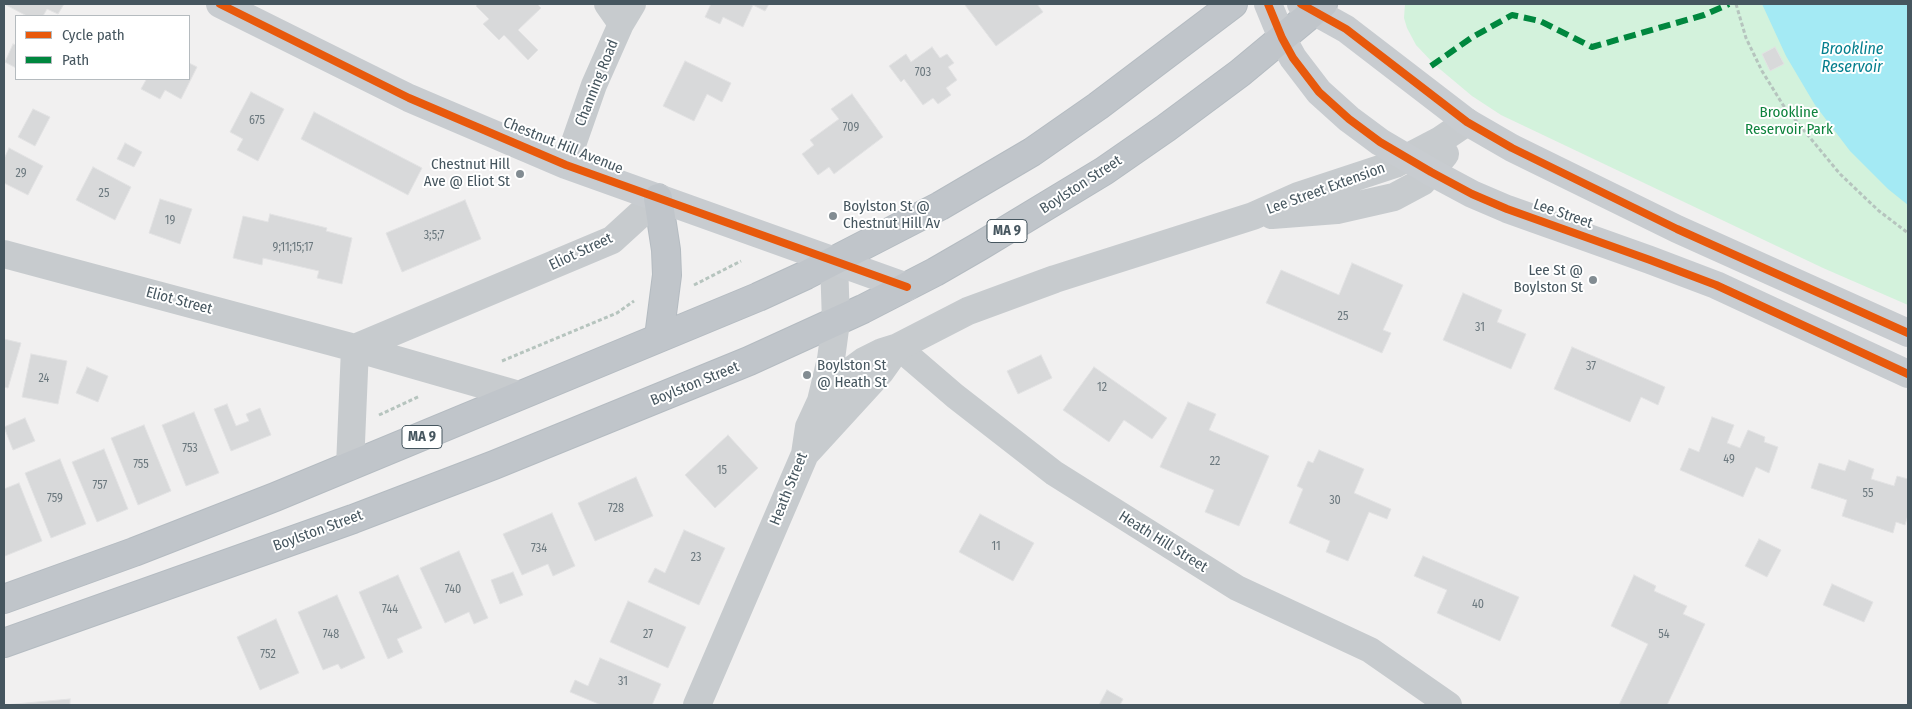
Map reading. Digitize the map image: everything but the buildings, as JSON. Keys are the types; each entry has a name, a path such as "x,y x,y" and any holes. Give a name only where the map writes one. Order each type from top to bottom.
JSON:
{"highway":[{"name":"MA 9","path":"4,599 211,522 350,466 758,297 834,261 960,195 1032,152 1105,102 1233,4"},
{"name":"Boylston Street","path":"4,643 338,524 494,465 748,362 836,322 907,287 997,236 1104,170 1202,101 1282,38 1313,6"},
{"path":"658,198 666,250 667,275 659,337"}],"main road":[{"name":"Chestnut Hill Avenue","path":"220,4 409,98 566,164 907,287"},
{"name":"Lee Street","path":"1268,4 1282,38 1304,73 1326,99 1380,142 1431,172 1472,194 1507,209 1708,282 1908,374"},
{"path":"1313,6 1468,122 1512,148 1677,229 1908,333"}],"street":[{"name":"Channing Road","path":"566,164 620,11"},
{"name":"Lee Street Extension","path":"821,401 837,381 853,367 882,352 898,348 968,311 1009,295 1219,225 1253,216 1298,196 1366,174 1407,158 1439,141 1468,122"},
{"name":"Lee Street Extension","path":"1253,216 1337,210 1376,203 1405,192 1422,182 1431,172 1468,122"},
{"name":"Eliot Street","path":"355,348 612,240 658,198"},
{"name":"Eliot Street","path":"4,254 355,348 519,395"},
{"name":"Heath Street","path":"697,705 805,454 809,427 821,401 831,359 836,322 834,261"},
{"path":"350,466 355,348"},
{"name":"Lee Street Extension","path":"805,454 882,371 898,348"},
{"name":"Heath Hill Street","path":"898,348 955,396 1054,473 1238,588 1370,650 1448,705"}],"path":[{"path":"1736,4 1746,38 1762,71 1783,106 1840,174 1879,211 1908,233"},
{"path":"690,286 741,261"},
{"path":"501,361 617,313 627,308 637,296"},
{"path":"373,417 424,394"}],"green space":[{"name":"Brookline Reservoir Park","path":"1405,4 1908,4 1908,305 1823,268 1501,115 1472,96 1435,65 1416,45 1404,18"}],"water":[{"name":"Brookline Reservoir","path":"1762,4 1908,4 1908,205 1888,189 1850,151 1815,105 1786,56"}],"marked path":[{"path":"1431,66 1471,38 1512,15 1540,21 1592,47 1704,15 1729,4"}],"cycle path":[{"path":"220,4 409,98 566,165 907,287"},
{"path":"1268,4 1282,38 1293,58 1319,92 1349,119 1380,142 1431,172 1472,194 1507,209 1716,285 1908,374"},
{"path":"1301,4 1346,29 1467,122 1512,148 1677,229 1908,333"}],"place":[{"name":"Chestnut Hill Ave @ Eliot St","path":"520,174"},
{"name":"Boylston St @ Chestnut Hill Av","path":"833,216"},
{"name":"Lee St @ Boylston St","path":"1593,280"},
{"name":"Boylston St @ Heath St","path":"807,375"}]}
